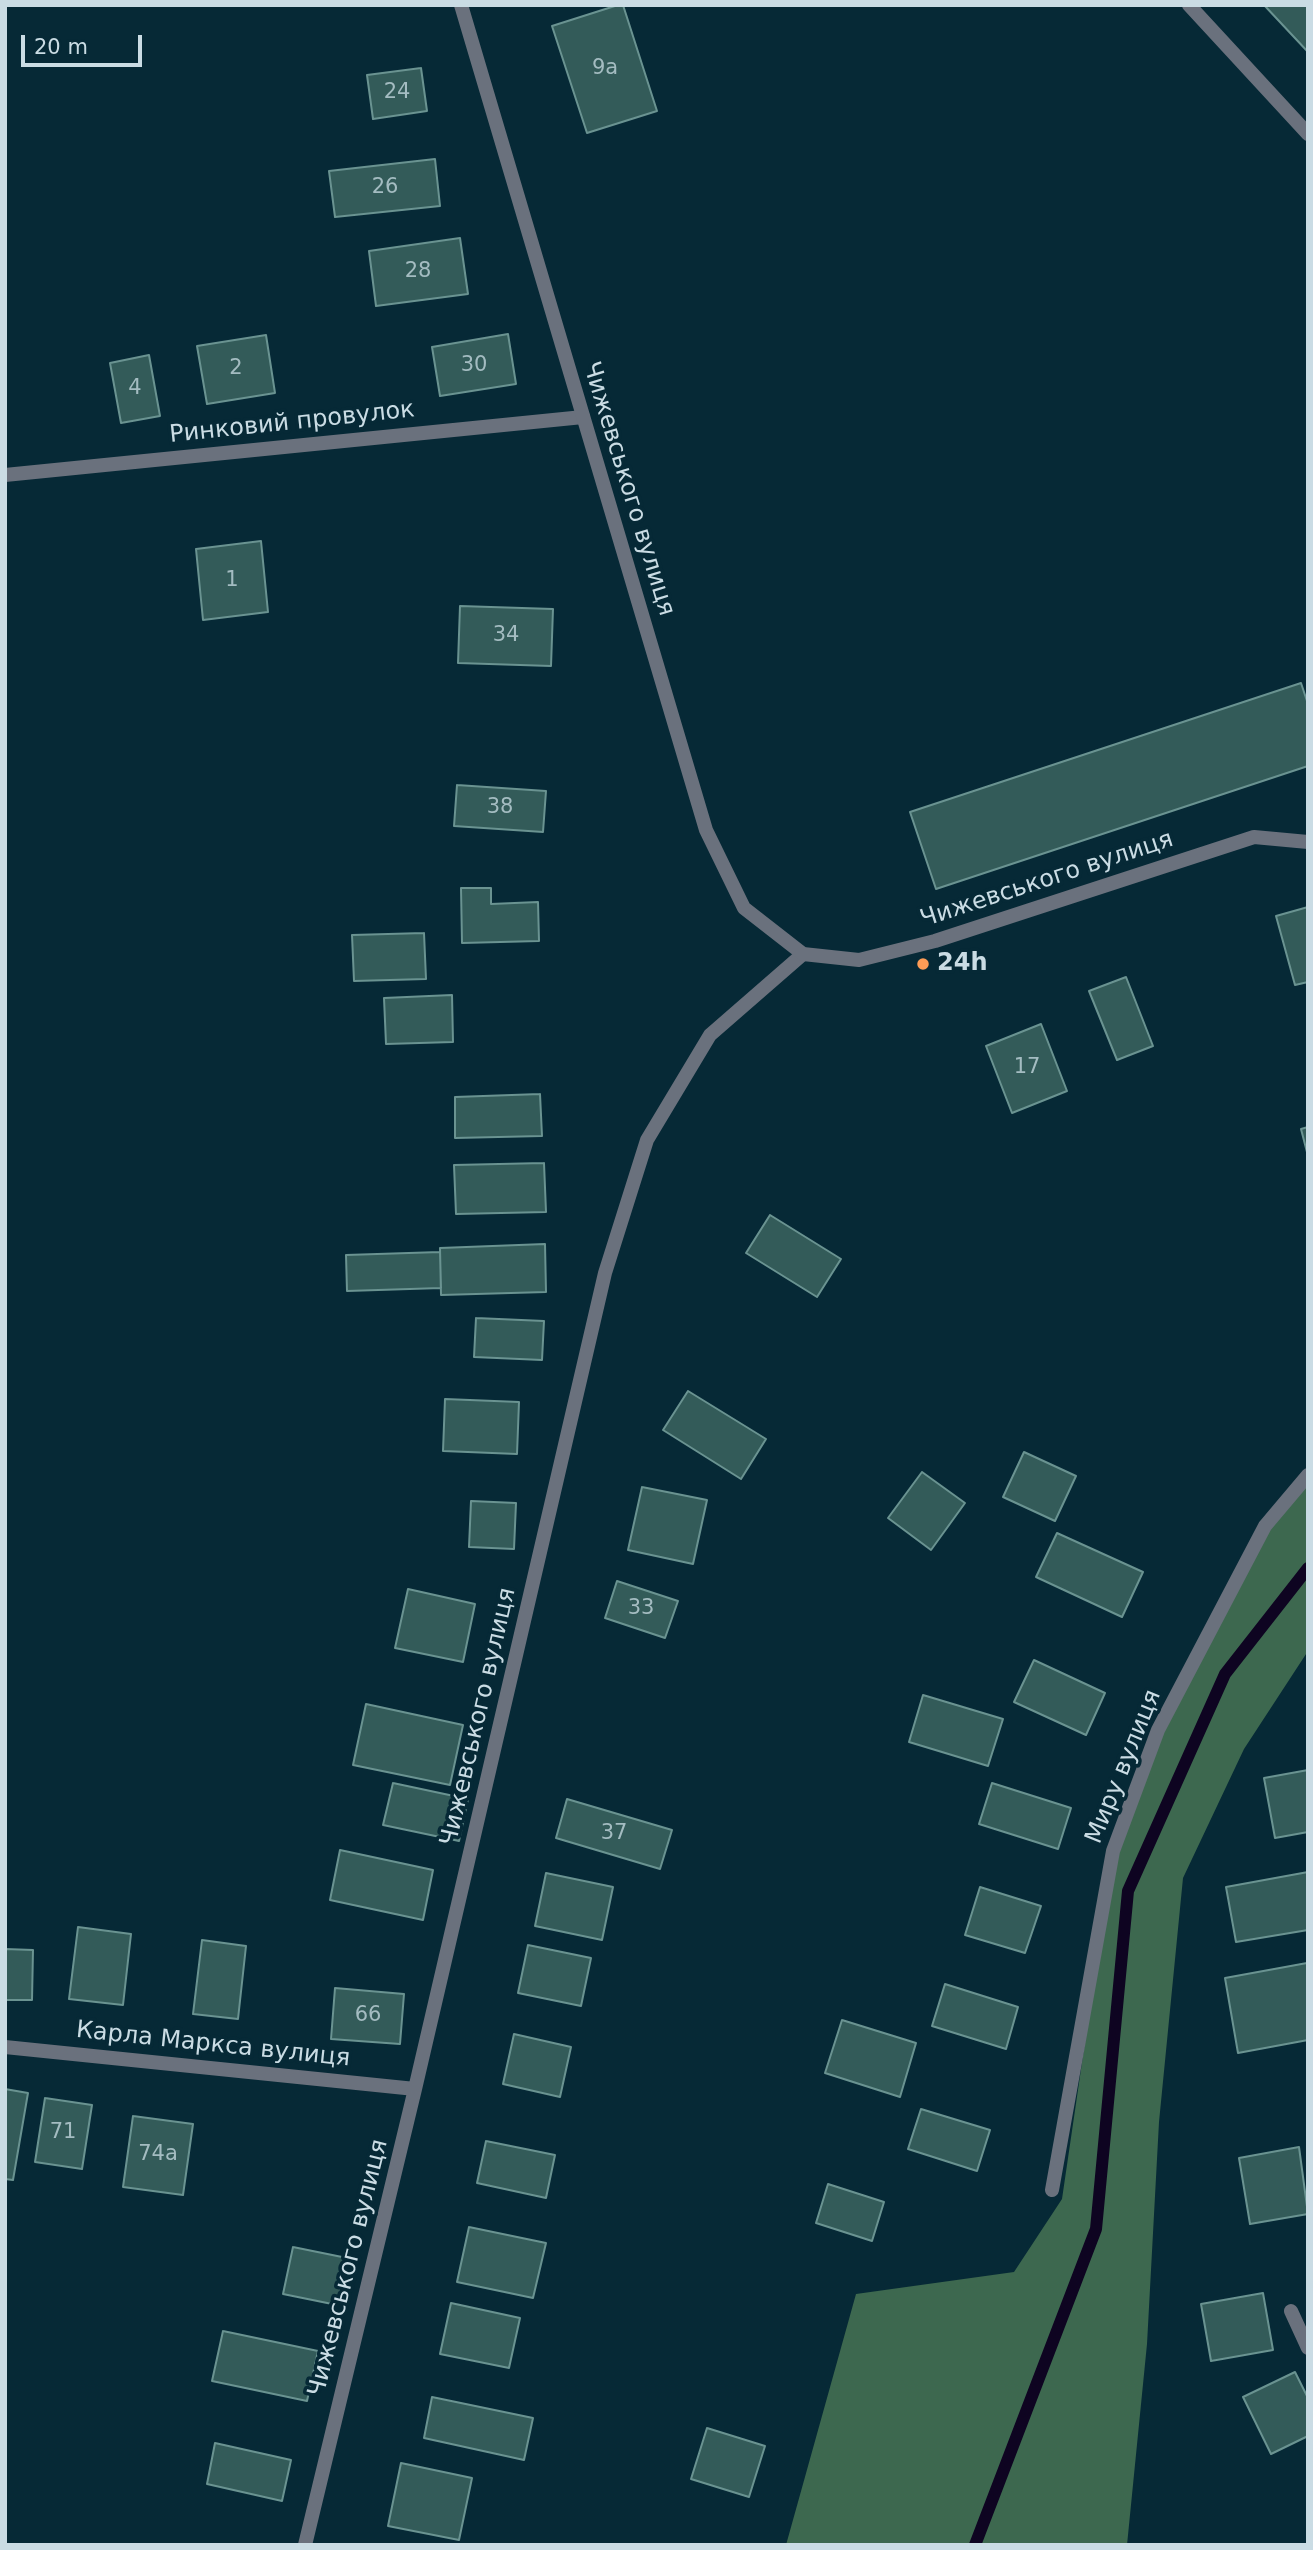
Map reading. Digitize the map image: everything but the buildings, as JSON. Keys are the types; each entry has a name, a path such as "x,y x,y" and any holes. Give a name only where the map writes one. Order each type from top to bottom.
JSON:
{"street":[{"name":"Чижевського вулиця","path":"461,5 706,830 744,908 803,954 859,960 935,941 1254,837 1307,840"},
{"path":"1189,5 1308,134"},
{"name":"Ринковий провулок","path":"5,475 583,417"},
{"name":"Чижевського вулиця","path":"305,2545 606,1273 647,1140 710,1035 803,954"},
{"name":"Миру вулиця","path":"1052,2190 1113,1851 1158,1730 1265,1526 1308,1475"},
{"name":"Карла Маркса вулиця","path":"5,2047 415,2089"},
{"path":"1291,2311 1308,2348"}],"green space":[{"path":"1308,1475 1308,1651 1244,1749 1183,1878 1159,2122 1147,2344 1127,2545 786,2545 856,2294 1014,2272 1062,2199 1113,1851 1158,1730 1265,1526"}],"waterway":[{"path":"975,2545 1096,2229 1128,1891 1225,1674 1308,1568"}],"place":[{"name":"24h","path":"923,964"}]}
